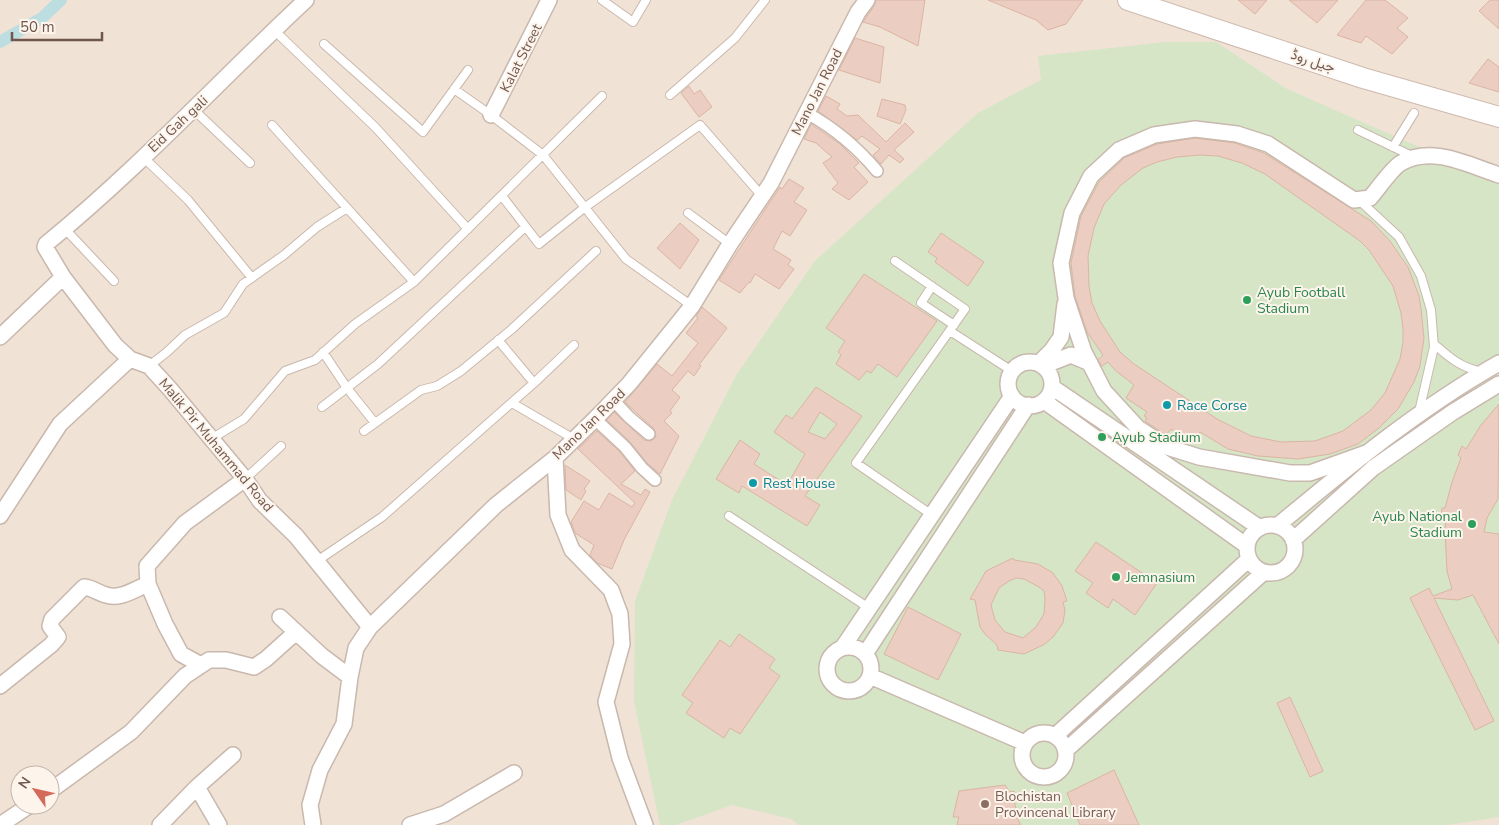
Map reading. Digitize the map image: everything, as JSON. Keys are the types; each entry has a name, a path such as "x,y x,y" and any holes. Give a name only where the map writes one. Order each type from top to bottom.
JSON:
{"main road":[{"name":"جیل روڈ","path":"1128,0 1363,78 1499,117"}],"street":[{"name":"Eid Gah gali","path":"46,244 65,229 194,110 306,0"},
{"name":"Kalat Street","path":"491,115 549,0"},
{"name":"Mano Jan Road","path":"314,825 310,805 320,770 344,724 356,648 370,627 496,505 555,458 574,440 629,384 692,306 730,244 771,183 858,12 866,0"},
{"path":"807,113 840,134 877,172"},
{"path":"1366,453 1310,472 1290,473 1199,457 1167,447 1138,428 1104,391 1084,352 1066,298 1061,263 1072,213 1091,176 1119,150 1154,135 1196,129 1237,134 1268,144 1354,200 1370,198 1400,163 1416,157 1438,155 1499,175"},
{"name":"Malik Pir Muhammad Road","path":"46,244 46,251 63,277 115,345 130,359 149,366 170,389 245,479 260,501 296,536 370,627"},
{"path":"0,337 63,277"},
{"path":"1041,364 1061,337 1066,298"},
{"path":"1041,364 1050,375 1051,392 1039,404 1028,406 1016,401 1008,384 1012,371 1024,363 1041,364 1071,355 1090,363"},
{"path":"0,516 60,424 130,359"},
{"path":"1277,526 1413,417 1499,363"},
{"path":"1293,540 1372,468 1428,429 1499,384"},
{"path":"1052,387 1260,528"},
{"path":"843,647 1012,396"},
{"path":"613,400 649,434"},
{"path":"1044,401 1248,553 1258,569 1264,572 1279,572 1286,568 1294,555 1294,548 1293,540 1284,529 1271,525 1260,528 1254,533 1248,553 1056,736"},
{"path":"865,654 1028,406"},
{"path":"595,419 625,447 642,468 655,480"},
{"path":"555,458 558,515 572,550 611,590 620,614 622,644 606,702 620,758 645,825"},
{"path":"1329,467 1350,466"},
{"path":"201,665 181,654 165,624 148,584 147,566 185,523 245,479"},
{"path":"1066,750 1264,572"},
{"path":"0,686 51,646 58,637 50,626 52,619 84,587 116,598 148,584"},
{"path":"280,617 322,656 350,677"},
{"path":"60,784 131,732 185,676 201,665 209,660 226,660 254,667 266,659 296,632"},
{"path":"843,647 855,647 865,654 870,664 870,676 860,688 846,691 838,688 832,684 826,670 831,656 836,650 843,647"},
{"path":"870,676 1025,743"},
{"path":"1049,733 1056,736 1064,744 1066,750 1066,757 1060,770 1054,775 1040,777 1033,775 1023,764 1022,750 1025,743 1035,734 1049,733"},
{"path":"160,825 197,787 233,755"},
{"path":"410,825 444,814 514,773"},
{"path":"197,787 219,825"},
{"path":"0,825 15,815"}],"lane":[{"path":"602,0 633,22 646,0"},
{"path":"670,95 736,38 765,0"},
{"path":"274,30 376,128 468,229"},
{"path":"324,44 423,132 468,70"},
{"path":"454,89 543,155 626,259 692,306"},
{"path":"212,439 244,419 285,371 315,360 354,324 414,282 602,96"},
{"path":"194,110 250,163"},
{"path":"1392,147 1414,112"},
{"path":"272,125 414,282"},
{"path":"502,196 539,244 584,208 700,125 762,196"},
{"path":"1358,130 1416,157"},
{"path":"143,157 188,200 252,278"},
{"path":"1358,199 1399,237 1422,276 1432,310 1434,344 1427,382 1413,417 1428,429"},
{"path":"149,366 185,335 224,313 243,284 284,255 317,227 347,208"},
{"path":"688,213 730,244"},
{"path":"322,408 378,364 525,227"},
{"path":"65,229 114,281"},
{"path":"364,431 421,390 437,386 461,371 596,251"},
{"path":"895,261 965,309 856,463 932,515"},
{"path":"932,286 921,303 1012,371"},
{"path":"498,340 534,384"},
{"path":"1434,344 1451,360 1468,369 1484,372"},
{"path":"317,561 382,517 534,384 574,345"},
{"path":"324,352 347,388 375,423"},
{"path":"512,403 574,440"},
{"path":"245,479 281,446"},
{"path":"1350,466 1372,468"},
{"path":"729,516 869,608"}],"shaded area":[{"path":"0,0 1499,0 1499,825 0,825"}],"green space":[{"name":"Ayub Stadium","path":"1166,42 1216,42 1287,89 1499,182 1499,817 1448,825 799,825 791,819 732,805 676,825 660,825 634,701 635,601 672,500 737,374 815,261 978,113 1041,80 1038,56"}],"building":[{"path":"876,0 925,0 918,46 880,27 863,22"},
{"path":"988,0 1083,0 1066,24 1048,30 1036,20"},
{"path":"1238,0 1267,0 1255,14"},
{"path":"1289,0 1338,0 1317,23"},
{"path":"1366,0 1385,0 1408,18 1397,28 1408,37 1392,54 1366,36 1361,43 1337,35"},
{"path":"1490,0 1499,0 1499,29 1479,11"},
{"path":"855,38 884,47 880,83 839,70"},
{"path":"1488,59 1499,67 1499,92 1469,83"},
{"path":"689,86 694,94 700,90 712,107 699,117 681,93"},
{"path":"826,96 840,104 837,109 847,116 858,115 886,142 905,123 914,132 894,150 904,159 900,163 889,155 881,164 873,155 880,149 862,136 857,140 818,111"},
{"path":"882,99 905,105 906,110 900,124 877,116"},
{"path":"811,124 840,144 859,163 854,167 868,182 849,200 832,189 838,183 823,163 832,157 816,143 804,139"},
{"path":"1195,138 1235,143 1264,153 1371,221 1390,241 1408,267 1419,296 1421,309 1424,338 1420,366 1414,382 1398,409 1379,428 1358,444 1330,454 1298,459 1258,456 1228,449 1200,432 1195,440 1193,439 1192,441 1171,429 1166,435 1145,421 1147,418 1144,416 1147,412 1126,398 1134,385 1108,362 1102,366 1098,360 1103,355 1087,332 1075,296 1071,263 1081,216 1099,182 1124,158 1157,144","holes":["1218,156 1242,163 1265,174 1360,241 1369,250 1393,286 1401,313 1403,329 1400,359 1385,393 1371,410 1343,431 1315,441 1281,442 1251,436 1217,419 1134,364 1120,352 1100,321 1092,303 1089,286 1088,256 1094,228 1104,204 1121,185 1143,168 1157,162 1177,157"]},
{"path":"789,179 804,188 794,202 807,210 790,236 782,231 773,249 791,260 788,265 794,269 779,289 755,274 750,283 740,293 719,280 780,187 782,189"},
{"path":"680,223 699,240 680,269 657,248"},
{"path":"941,233 984,262 968,286 935,262 937,258 928,252"},
{"path":"864,274 937,321 897,377 878,364 871,373 867,371 859,380 836,364 841,355 838,352 845,341 826,328"},
{"path":"702,307 727,328 699,365 701,366 694,376 688,371 672,390 680,397 670,411 672,413 664,421 679,436 660,474 647,463 630,442 607,420 614,412 644,440 651,441 655,438 654,429 625,402 657,364 672,376 698,343 686,333 698,318 696,316"},
{"path":"816,387 862,416 805,496 820,505 807,526 742,486 739,493 716,479 740,440 760,454 754,464 787,485 805,454 774,432 786,415 792,419","holes":["820,412 837,424 825,439 808,432"]},
{"name":"Ayub National Stadium","path":"1499,404 1498,499 1487,518 1484,532 1499,534 1499,644 1473,595 1458,600 1434,598 1494,721 1475,730 1410,598 1429,588 1433,596 1452,589 1447,571 1446,518 1441,517 1442,508 1445,508 1461,458 1458,455 1462,446 1466,449 1481,425"},
{"path":"597,431 620,452 635,471 621,484 641,495 645,489 650,492 624,540 612,569 597,563 590,555 594,545 575,533 571,522 584,501 599,510 609,493 632,507 635,503 578,449"},
{"path":"565,465 590,481 584,489 586,491 581,500 566,490"},
{"name":"Jemnasium","path":"1096,542 1157,583 1135,615 1113,599 1108,608 1086,593 1093,583 1075,571"},
{"path":"1013,558 1014,560 1038,564 1053,573 1062,586 1067,601 1063,602 1065,610 1063,623 1053,637 1045,644 1024,654 998,650 997,645 980,627 975,600 970,599 986,571","holes":["1016,578 1024,579 1044,591 1045,599 1044,614 1036,627 1023,638 1005,632 995,620 991,605 999,588"]},
{"path":"908,607 961,634 938,680 884,654"},
{"path":"739,634 775,659 769,668 780,676 740,734 730,728 724,738 686,713 693,703 682,695 720,640 730,647"},
{"path":"1290,697 1323,771 1310,777 1277,703"},
{"path":"1114,770 1139,825 1080,825 1067,793"},
{"name":"Blochistan Provincenal Library","path":"1005,785 1010,792 1014,791 1018,798 1014,801 1016,808 1012,809 1021,825 957,825 959,817 953,817 959,791"}],"waterway":[{"path":"0,42 42,18 61,0"}],"place":[{"name":"Ayub Football Stadium","path":"1247,300"},
{"name":"Race Corse","path":"1167,405"},
{"name":"Ayub Stadium","path":"1102,437"},
{"name":"Rest House","path":"753,483"},
{"name":"Ayub National Stadium","path":"1472,524"},
{"name":"Jemnasium","path":"1116,577"},
{"name":"Blochistan Provincenal Library","path":"985,804"}]}
